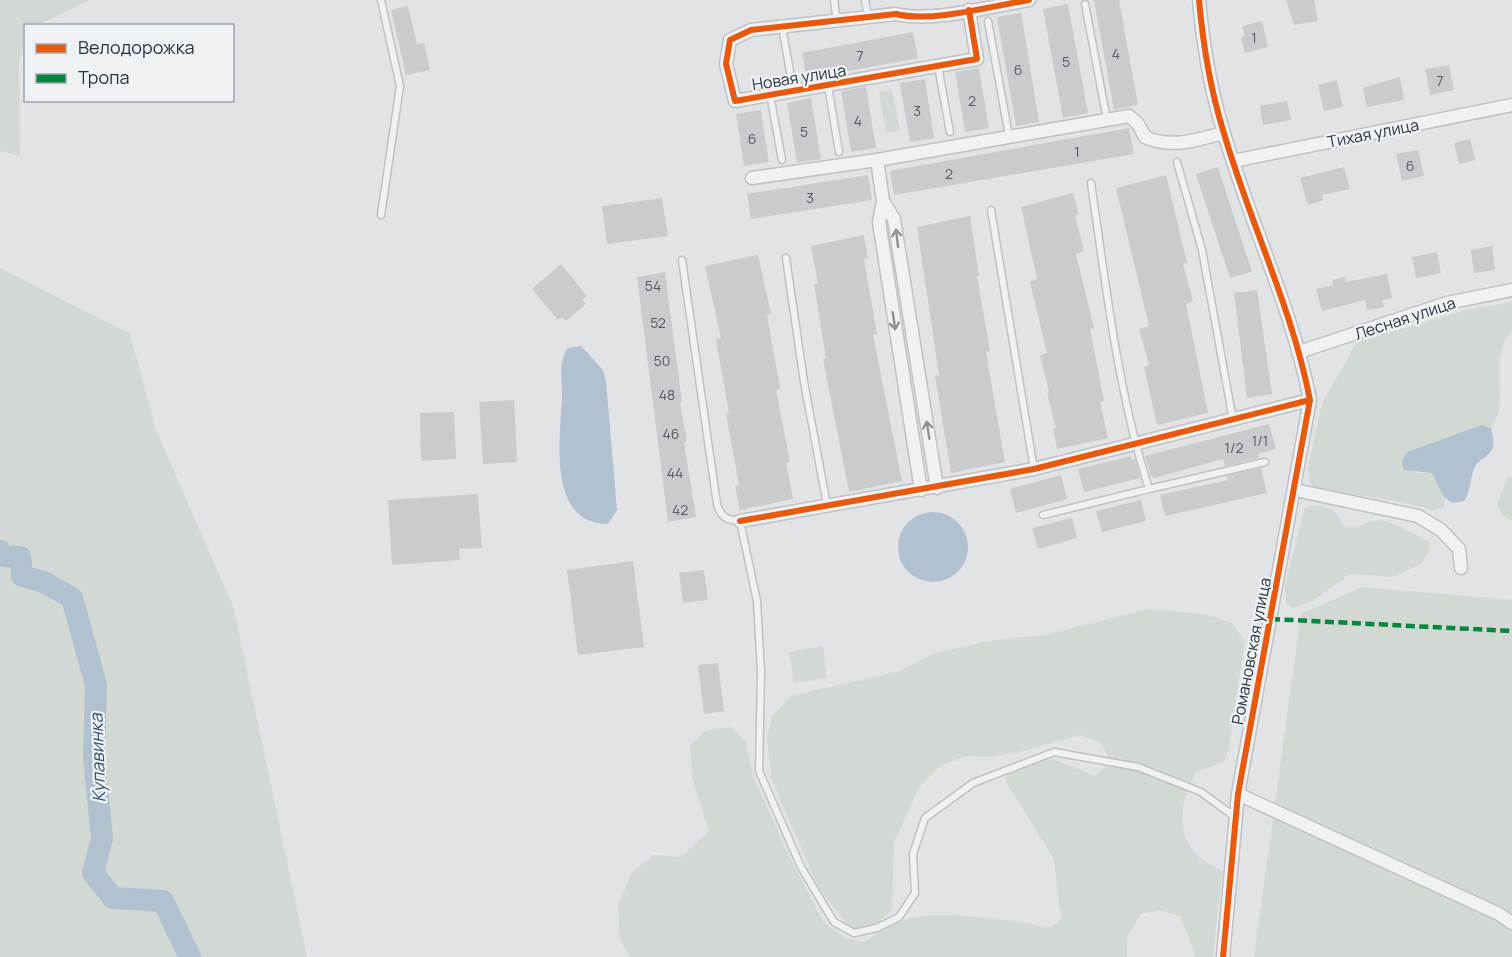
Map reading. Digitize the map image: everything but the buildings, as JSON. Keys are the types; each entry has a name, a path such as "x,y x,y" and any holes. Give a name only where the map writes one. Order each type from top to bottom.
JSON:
{"street":[{"name":"Новая улица","path":"969,10 977,59 735,101 726,64 730,40 751,30 896,15 913,19 1029,0"},
{"name":"Романовская улица","path":"1199,0 1206,56 1223,132 1299,352 1310,400 1238,794 1222,957"},
{"name":"Тихая улица","path":"1233,161 1512,105"},
{"path":"752,178 877,160 1129,116 1138,123 1145,137 1159,143 1189,142 1223,132"},
{"path":"877,160 883,201 879,222 921,490"},
{"path":"883,201 894,219 937,488"},
{"path":"890,292 904,289"},
{"name":"Лесная улица","path":"1299,352 1447,303 1512,290"},
{"path":"906,398 922,394"},
{"path":"740,521 937,488 1034,469 1310,400"},
{"path":"1295,490 1418,516 1441,530 1460,549 1461,568"},
{"path":"1238,794 1499,914 1512,923"}],"lane":[{"path":"381,0 400,86 381,215"},
{"path":"834,0 837,22"},
{"path":"865,0 868,18"},
{"path":"1085,4 1107,120"},
{"path":"988,21 1009,137"},
{"path":"782,27 791,77"},
{"path":"938,66 950,132"},
{"path":"828,86 839,152"},
{"path":"770,95 782,160"},
{"path":"1177,162 1202,250 1233,421"},
{"path":"1091,183 1116,352 1135,443 1149,489"},
{"path":"991,210 1034,469"},
{"path":"786,258 804,382 827,506"},
{"path":"682,260 717,504 720,514 728,520 740,521 757,601 761,672 759,771 801,867 834,922 854,933 877,928 899,916 915,893 913,854 925,818 974,783 1054,752 1138,767 1201,792 1235,817"},
{"path":"1043,515 1265,462"}],"shaded area":[{"path":"0,0 90,0 40,24 24,24 24,49 19,60 20,156 0,151"},
{"path":"892,90 900,130 886,133 879,92"},
{"path":"0,268 130,334 156,430 234,609 307,957 0,957"},
{"path":"1512,302 1512,330 1506,338 1500,358 1499,410 1491,428 1482,426 1407,452 1402,462 1417,473 1432,473 1445,498 1444,508 1433,510 1396,501 1315,489 1309,481 1308,467 1323,401 1357,342 1466,310"},
{"path":"1508,477 1512,477 1512,521 1503,515 1497,505"},
{"path":"1315,505 1332,511 1338,516 1342,525 1348,527 1357,527 1378,520 1397,525 1430,543 1429,551 1421,564 1393,577 1350,574 1312,601 1293,608 1286,603 1285,585 1305,508"},
{"path":"1362,587 1512,600 1512,957 1254,957 1301,614"},
{"path":"1148,609 1205,614 1232,623 1245,641 1229,747 1224,762 1196,772 1187,793 1182,815 1185,836 1190,847 1200,858 1222,871 1213,957 1196,957 1180,916 1159,910 1141,914 1127,937 1127,957 631,957 620,941 618,905 632,872 653,855 681,857 709,831 692,778 690,745 705,731 730,727 746,742 753,776 788,854 824,923 846,938 864,942 901,921 934,915 996,919 1050,928 1061,919 1054,859 1006,782 1007,771 1053,759 1095,776 1111,761 1101,743 1080,735 1020,752 988,757 966,756 940,766 920,786 894,842 892,910 878,923 851,929 818,887 772,780 767,737 772,716 791,696 900,671 935,653 995,640 1045,635"},
{"path":"823,646 827,678 794,683 789,652"}],"water":[{"path":"581,346 603,370 606,381 617,510 608,524 588,520 575,510 566,495 561,476 562,366 568,348"},
{"path":"1482,425 1491,428 1493,447 1476,465 1464,501 1452,503 1444,497 1432,473 1404,470 1402,462 1407,452"},
{"path":"933,512 946,515 958,522 965,534 968,547 965,560 958,572 946,579 933,582 920,579 908,572 901,560 898,547 901,534 908,522 920,515"}],"waterway":[{"name":"Купавинка","path":"0,551 4,556 20,557 22,576 44,582 72,598 96,685 94,758 102,838 93,873 113,898 163,901 190,957"}],"marked path":[{"path":"1271,619 1512,631"}],"cycle path":[{"path":"969,10 977,59 735,101 726,64 730,40 751,30 896,14 944,15 962,13 980,9 1029,0"},
{"path":"1199,0 1208,66 1218,114 1233,164 1292,331 1310,400 1238,794 1223,957"},
{"path":"740,521 1034,469 1310,400"}]}
